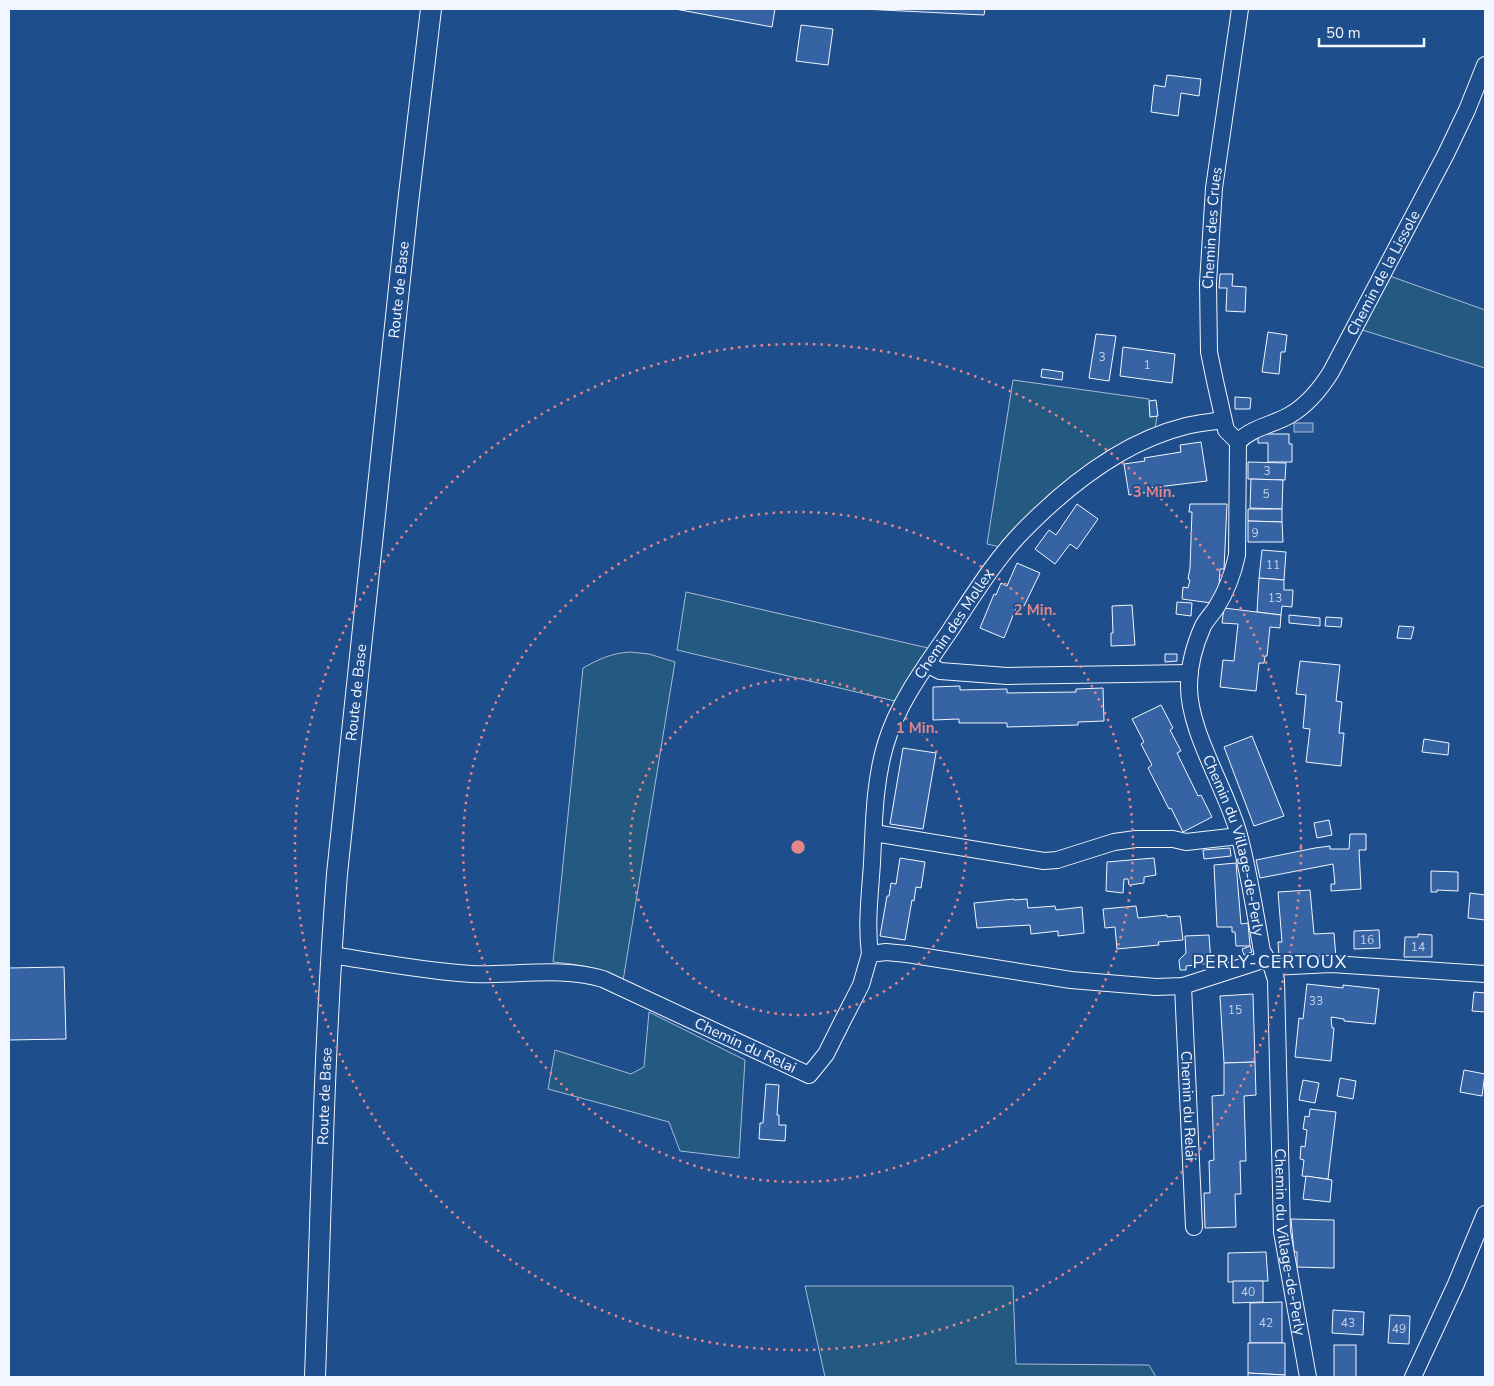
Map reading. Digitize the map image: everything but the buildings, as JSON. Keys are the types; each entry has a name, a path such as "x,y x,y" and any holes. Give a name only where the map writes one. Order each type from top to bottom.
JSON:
{"main road":[{"name":"Route de Base","path":"315,1377 331,955 337,874 384,420 431,9"}],"street":[{"name":"Chemin des Crues","path":"1238,442 1226,430 1210,352 1208,284 1216,172 1240,9"},
{"name":"Chemin de la Lissole","path":"1238,442 1245,434 1290,415 1313,396 1323,384 1336,364 1446,154 1467,110 1485,64"},
{"name":"Chemin des Mollex","path":"870,954 867,934 874,833 878,781 886,743 905,700 973,594 1027,526 1098,466 1116,455 1155,437 1186,426 1223,420"},
{"name":"Chemin du Village-de-Perly","path":"1238,442 1237,556 1227,588 1203,625 1196,645 1189,686 1196,724 1239,836 1262,951 1276,980 1282,1238 1308,1377"},
{"path":"927,664 940,671 1007,676 1190,673"},
{"path":"874,833 1044,861 1057,860 1114,842 1136,839 1173,839 1186,842 1239,836"},
{"path":"870,954 886,952 908,954 1071,980 1156,987 1182,986 1269,963 1331,964 1485,974"},
{"name":"Chemin du Relai","path":"331,955 422,969 471,974 566,972 587,974 603,979 809,1075 826,1054 861,985 870,954"},
{"name":"Chemin du Relai","path":"1182,986 1194,1227"},
{"path":"1413,1377 1449,1301 1485,1214"}],"shaded area":[{"path":"1387,275 1485,310 1485,368 1359,329"},
{"path":"1013,380 1149,399 1150,417 1157,416 1155,429 1000,547 987,544"},
{"path":"1294,423 1313,423 1313,432 1294,432"},
{"path":"686,592 928,648 895,701 677,650"},
{"path":"630,652 649,654 675,662 623,981 590,967 553,962 583,668 606,657"},
{"path":"649,1012 745,1060 739,1158 680,1151 669,1122 548,1089 555,1050 631,1074 644,1067"},
{"path":"805,1286 1013,1286 1016,1364 1149,1365 1156,1377 825,1377"}],"district":[{"name":"PERLY-CERTOUX","path":"1270,962"}]}
